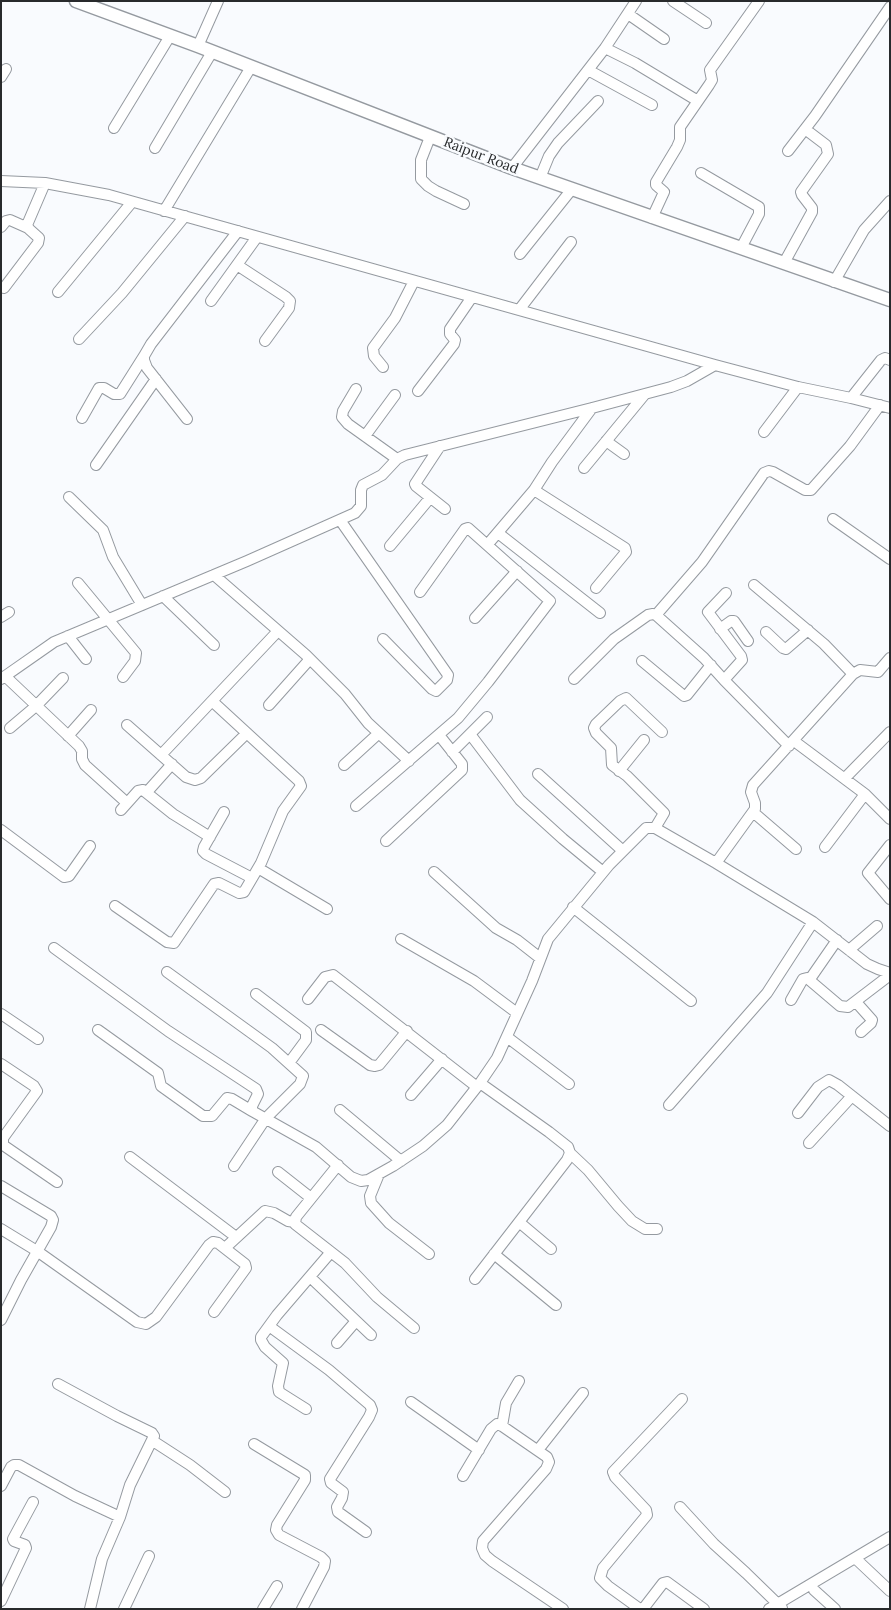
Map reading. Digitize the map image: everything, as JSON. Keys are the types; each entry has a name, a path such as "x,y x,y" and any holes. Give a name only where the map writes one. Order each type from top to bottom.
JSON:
{"main road":[{"name":"Raipur Road","path":"76,1 198,46 512,168 890,300"}],"street":[{"path":"198,46 218,1"},
{"path":"512,168 605,48 636,1"},
{"path":"673,1 706,23"},
{"path":"652,218 664,192 656,185 656,182 677,147 680,140 680,127 711,82 710,70 759,1"},
{"path":"788,152 890,7"},
{"path":"628,14 664,39"},
{"path":"114,128 170,36"},
{"path":"605,48 635,63 698,101"},
{"path":"156,148 212,52"},
{"path":"164,211 251,67"},
{"path":"588,70 652,106"},
{"path":"540,178 549,156 558,143 598,101"},
{"path":"784,263 812,213 802,192 828,154 826,145 806,129"},
{"path":"430,136 421,160 421,179 436,191 464,204"},
{"path":"701,173 759,207 759,214 741,248"},
{"path":"1,181 45,183 109,195 715,365 885,407 811,490 805,490 773,472 767,471 764,473 702,562 656,615"},
{"path":"28,228 28,221 45,183"},
{"path":"520,254 572,190"},
{"path":"834,282 864,230 890,201"},
{"path":"58,292 132,202"},
{"path":"79,339 122,293 185,216"},
{"path":"1,227 6,221 10,220 28,228 38,238 38,243 4,288"},
{"path":"82,418 99,388 104,388 114,394 120,394 151,344 238,232"},
{"path":"211,301 258,237"},
{"path":"519,310 571,242"},
{"path":"237,265 290,301 288,308 265,341"},
{"path":"383,367 374,356 373,348 395,318 414,281"},
{"path":"418,391 454,344 455,340 450,334 450,329 472,297"},
{"path":"144,356 145,364 186,419"},
{"path":"851,398 881,360 885,358 890,360"},
{"path":"210,837 173,814 147,792 140,790 124,806 85,765 81,748 3,677 46,646 355,513 359,509 361,490 364,485 382,476 397,459 404,455 645,394 687,381 715,365"},
{"path":"96,465 156,379"},
{"path":"764,432 798,387"},
{"path":"356,389 343,411 342,417 348,424 397,459"},
{"path":"584,468 645,394"},
{"path":"365,436 395,395"},
{"path":"488,544 534,490 592,408"},
{"path":"606,442 624,454"},
{"path":"440,446 415,482 416,486 445,509"},
{"path":"534,490 626,549 626,552 596,588"},
{"path":"68,497 103,530 114,557 142,605"},
{"path":"390,546 430,498"},
{"path":"834,518 890,559"},
{"path":"340,520 448,675 447,680 436,691 432,689 383,639"},
{"path":"356,806 458,718 550,603 549,599 470,528 465,529 420,592"},
{"path":"498,533 600,613"},
{"path":"475,618 517,571"},
{"path":"214,575 310,659 344,694 362,717 409,761"},
{"path":"78,583 136,655 135,661 123,677"},
{"path":"754,585 808,630 853,674"},
{"path":"724,680 741,662 742,658 708,612 726,593"},
{"path":"162,596 214,645"},
{"path":"574,679 614,639 648,615 656,615 692,646 724,680 791,744 845,778 865,794 890,819"},
{"path":"720,629 734,621 748,641"},
{"path":"766,632 786,649 808,630"},
{"path":"161,755 278,631"},
{"path":"68,636 86,659"},
{"path":"716,863 753,812 755,806 751,792 753,785 853,674 860,670 878,672 890,658"},
{"path":"270,705 310,659"},
{"path":"642,661 685,696 711,665"},
{"path":"10,728 36,706 63,678"},
{"path":"655,828 664,813 611,762 612,750 610,746 596,733 594,728 625,698 662,732"},
{"path":"115,906 167,942 175,942 214,884 219,883 241,893 244,892 258,868 282,811 301,783 212,701"},
{"path":"68,736 91,710"},
{"path":"452,752 486,718"},
{"path":"127,725 186,777 198,780 247,733"},
{"path":"845,778 890,732"},
{"path":"344,765 379,733"},
{"path":"470,734 520,800 603,872"},
{"path":"386,841 461,772 463,768 462,764 439,735"},
{"path":"619,771 644,740"},
{"path":"147,792 172,764"},
{"path":"538,774 623,851"},
{"path":"825,847 865,794"},
{"path":"224,812 204,847 204,852 252,878"},
{"path":"753,812 796,849"},
{"path":"98,1030 158,1073 161,1086 203,1116 212,1116 227,1098 232,1099 316,1148 351,1176 361,1181 368,1180 432,1139 447,1125 497,1058 532,981 548,939 573,907 623,851 644,830 655,828 813,922 873,967 890,974 848,1007 840,1006 810,979 805,977 791,1000"},
{"path":"1,830 64,877 69,876 90,846"},
{"path":"890,845 868,873 890,899"},
{"path":"258,868 327,909"},
{"path":"434,872 496,928 517,940 540,958"},
{"path":"573,907 691,1001"},
{"path":"669,1105 766,993 813,922"},
{"path":"849,950 877,926"},
{"path":"401,939 474,982 517,1013"},
{"path":"810,979 837,940"},
{"path":"54,948 168,1031 256,1089 258,1096 252,1106 252,1111"},
{"path":"167,972 272,1048 302,1074 303,1079 266,1118 234,1166"},
{"path":"308,999 325,977 333,975 442,1059 568,1147 570,1152 632,1221 645,1229 658,1229"},
{"path":"256,994 306,1032 306,1040 290,1063"},
{"path":"856,1002 872,1020 861,1032"},
{"path":"1,1014 38,1039"},
{"path":"321,1030 370,1065 375,1066 379,1065 407,1031"},
{"path":"507,1037 569,1084"},
{"path":"411,1095 442,1059"},
{"path":"1,1064 34,1086 36,1091 3,1138 3,1145 57,1182"},
{"path":"798,1113 818,1087 827,1080 832,1081 890,1126"},
{"path":"808,1143 852,1096"},
{"path":"340,1110 401,1160"},
{"path":"476,1279 567,1160 570,1152"},
{"path":"130,1158 236,1237"},
{"path":"338,1165 296,1217 296,1226 345,1263 377,1297 414,1328"},
{"path":"278,1172 311,1198"},
{"path":"379,1174 370,1196 371,1203 389,1223 429,1254"},
{"path":"1,1186 54,1220 37,1251 6,1299 1,1320"},
{"path":"225,1248 265,1211 274,1212 288,1222 295,1222"},
{"path":"518,1222 552,1249"},
{"path":"1,1229 37,1251 137,1322 146,1324 156,1317 209,1245 216,1242 245,1264 246,1268 214,1312"},
{"path":"306,1409 279,1392 278,1386 283,1363 265,1347 261,1340 269,1326 331,1252"},
{"path":"494,1254 556,1305"},
{"path":"310,1277 371,1336"},
{"path":"336,1343 356,1321"},
{"path":"269,1326 329,1370 370,1405 372,1410 369,1417 330,1479 331,1483 343,1492 337,1507 338,1512 366,1532"},
{"path":"502,1426 506,1403 519,1381"},
{"path":"58,1384 102,1409 152,1433 154,1436 130,1485 120,1517 102,1559 90,1609"},
{"path":"538,1450 583,1393"},
{"path":"682,1399 613,1472 615,1477 646,1510 647,1515 603,1568 600,1578 608,1586 641,1609 663,1583 667,1582 704,1609"},
{"path":"411,1402 479,1450"},
{"path":"463,1476 493,1427 497,1424 549,1459 548,1466 483,1541 482,1548 485,1555 492,1561 563,1609"},
{"path":"153,1441 186,1462 225,1492"},
{"path":"254,1444 305,1475 276,1530 279,1535 321,1557 325,1561 324,1567 302,1609"},
{"path":"1,1486 11,1467 19,1465 120,1517"},
{"path":"1,1601 26,1548 25,1545 13,1539 33,1502"},
{"path":"680,1507 777,1607"},
{"path":"777,1607 814,1590 890,1537"},
{"path":"777,1607 890,1544"},
{"path":"124,1609 149,1556"},
{"path":"857,1561 890,1591"},
{"path":"263,1609 277,1586"},
{"path":"814,1590 835,1609"}]}
